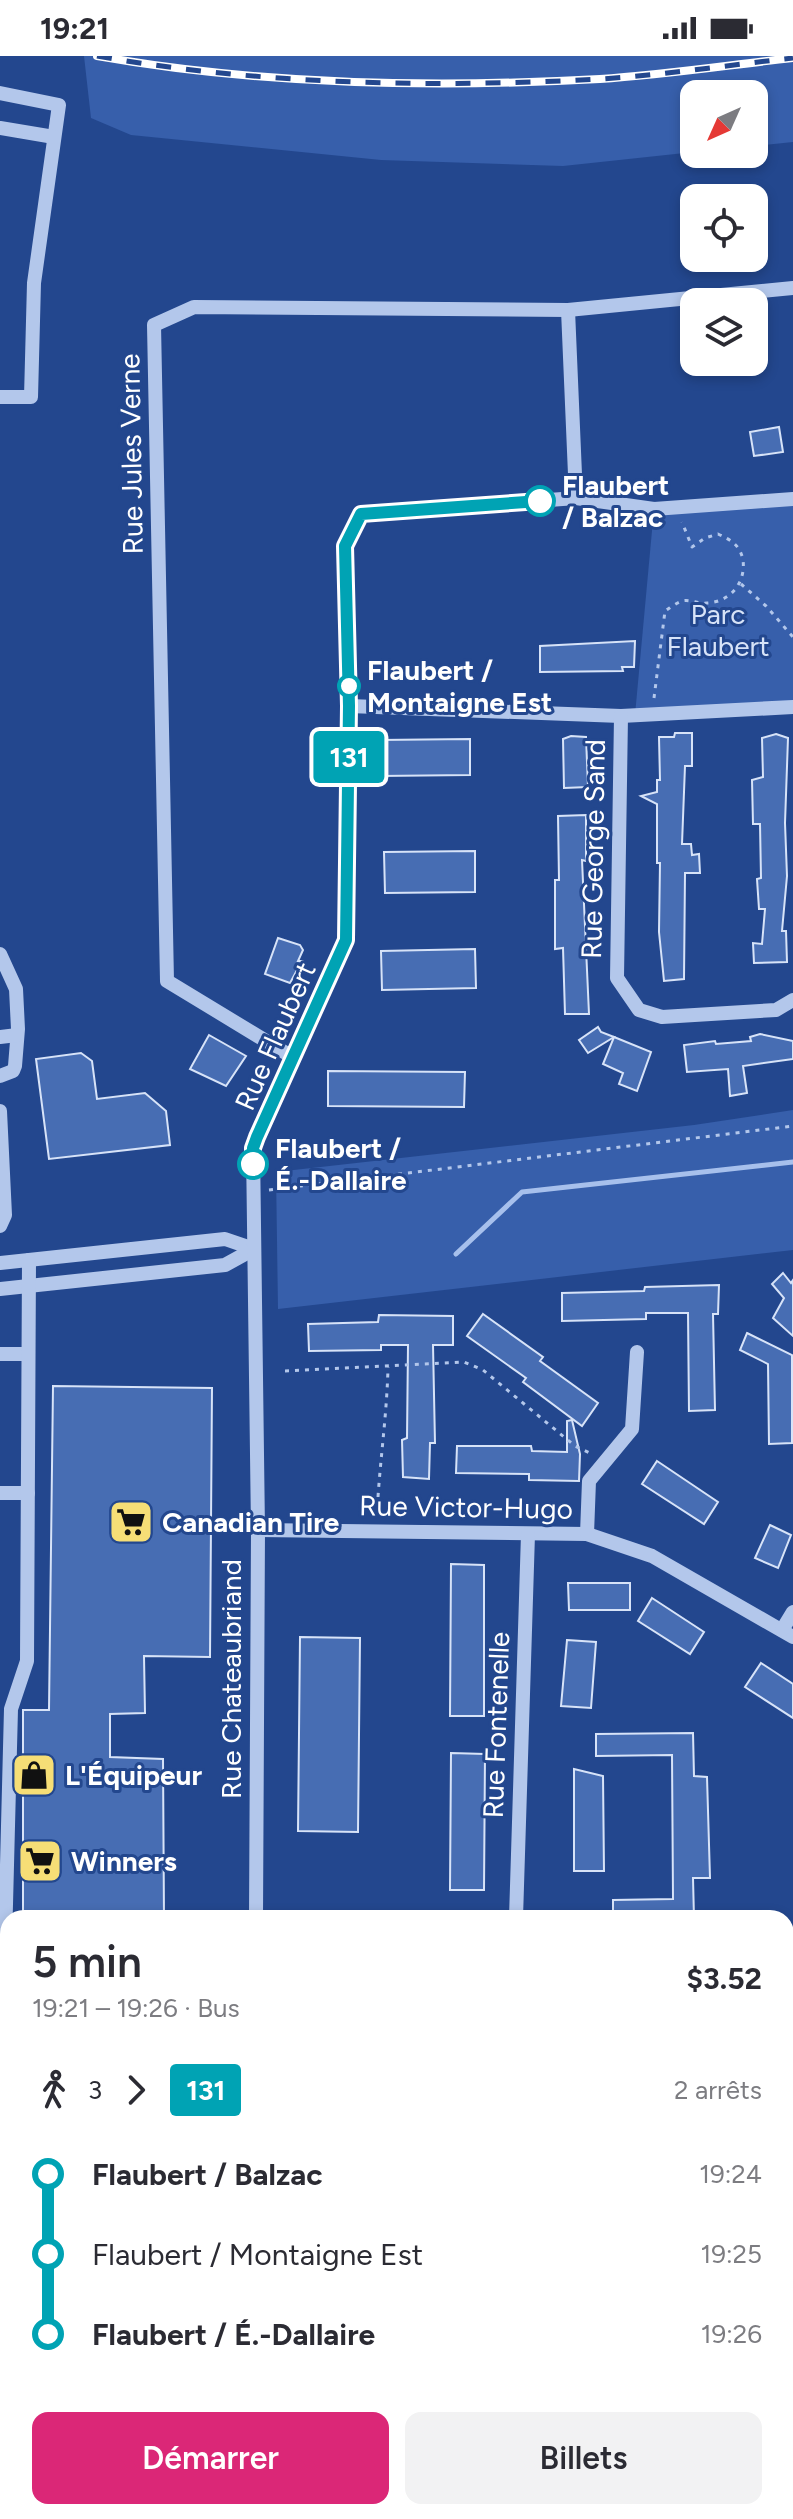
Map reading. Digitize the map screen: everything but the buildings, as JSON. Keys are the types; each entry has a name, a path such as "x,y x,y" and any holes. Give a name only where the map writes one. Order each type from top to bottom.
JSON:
{"street":[{"path":"0,93 59,105 34,283 31,397 0,397"},
{"path":"0,128 54,137"},
{"name":"Rue Jules Verne","path":"294,1058 167,981 154,325 194,307 568,310 793,288"},
{"path":"568,310 576,498"},
{"name":"Rue Flaubert","path":"254,1249 253,1148 346,940 349,706 345,546 361,514 576,498 654,509 793,499"},
{"path":"349,706 621,716 793,707"},
{"name":"Rue George Sand","path":"621,716 617,978 639,1010 662,1017 776,1010 793,1000"},
{"path":"0,954 6,986 16,989 17,1035 13,1071 0,1076"},
{"path":"0,1037 17,1035"},
{"path":"0,1111 5,1215 0,1226"},
{"path":"0,1263 225,1239 254,1249"},
{"path":"0,1289 225,1265 254,1249"},
{"name":"Rue Chateaubriand","path":"254,1249 258,1530 256,1910"},
{"path":"6,1910 11,1709 27,1661 29,1260"},
{"path":"587,1534 589,1481 632,1429 637,1352"},
{"path":"0,1354 28,1354"},
{"path":"0,1493 28,1493"},
{"name":"Rue Victor-Hugo","path":"258,1530 587,1534 652,1556 787,1633"},
{"name":"Rue Fontenelle","path":"516,1910 528,1534"},
{"path":"787,1633 793,1612"}],"path":[{"path":"652,714 665,611 684,600 708,603 729,596 741,584 744,568 742,554 733,541 718,534 692,547 675,508"},
{"path":"741,584 766,606 793,637"},
{"path":"253,1192 793,1126"},
{"path":"285,1371 464,1362 483,1370 575,1446 606,1460"},
{"path":"378,1497 386,1429 388,1367"}],"green space":[{"path":"84,56 793,56 793,142 768,145 768,80 680,80 680,153 563,166 381,160 131,135 91,118"},
{"name":"Parc Flaubert","path":"793,499 793,707 635,715 654,509"},
{"path":"793,1110 793,1250 278,1309 276,1172 694,1125"}],"waterway":[{"path":"456,1254 522,1192 793,1162"}],"railway":[{"path":"97,56 221,73 411,83 600,79 793,58"}],"bus line":[{"name":"131","path":"253,1164 257,1137 346,940 349,706 345,546 361,514 540,501"}],"place":[{"name":"Flaubert / Balzac","path":"540,501"},
{"name":"Flaubert / Montaigne Est","path":"349,686"},
{"name":"Flaubert / É.-Dallaire","path":"253,1164"},
{"name":"Canadian Tire","path":"131,1522"},
{"name":"L'Équipeur","path":"34,1775"},
{"name":"Winners","path":"40,1861"}]}
